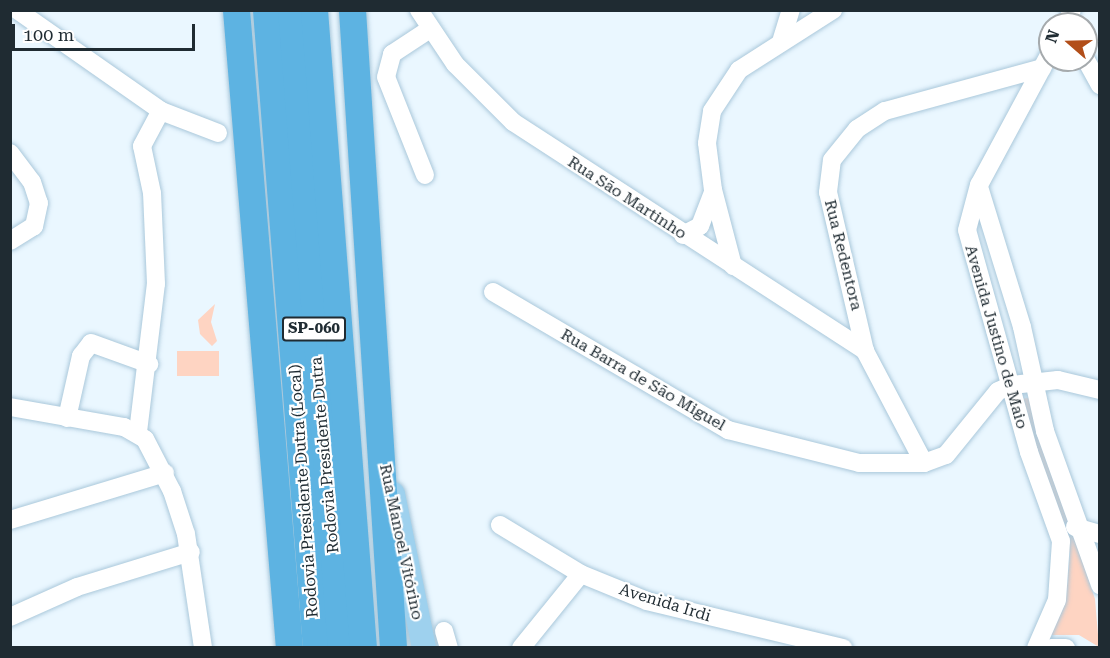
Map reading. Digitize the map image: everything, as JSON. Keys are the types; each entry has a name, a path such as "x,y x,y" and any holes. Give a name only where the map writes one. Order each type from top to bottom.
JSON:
{"highway":[{"path":"236,10 289,648"},
{"path":"254,222 253,68 260,10"},
{"name":"Rodovia Presidente Dutra (Local)","path":"266,10 316,648"},
{"name":"Rodovia Presidente Dutra","path":"291,10 341,648"},
{"name":"Rodovia Presidente Dutra","path":"314,10 363,648"},
{"name":"SP-060","path":"352,10 377,437 393,648"},
{"path":"357,76 360,10"}],"main road":[{"name":"Rua Manoel Vitórino","path":"377,437 424,648"}],"street":[{"path":"17,10 161,111 218,133"},
{"name":"Rua São Martinho","path":"419,10 430,29 477,90 513,122 683,236 865,351"},
{"path":"781,42 791,10"},
{"path":"733,266 713,190 708,123 720,93 739,70 826,13"},
{"path":"425,175 386,77 392,54 430,29"},
{"name":"Rua Redentora","path":"924,463 865,351 828,192 832,160 857,129 885,111 1007,76 1038,63"},
{"path":"979,185 1039,72"},
{"path":"1007,76 1028,93"},
{"path":"161,111 142,146 156,229 149,364 138,432 165,473 191,552 203,648"},
{"path":"10,153 32,182 39,203 34,226 10,241"},
{"name":"Avenida Justino de Maio","path":"979,185 1075,527 1098,572"},
{"name":"Avenida Justino de Maio","path":"979,185 968,214 969,243 1061,542 1057,600 1036,648"},
{"path":"683,236 700,226 713,190"},
{"name":"Rua Barra de São Miguel","path":"493,292 738,434 859,463 924,463 946,455 990,405 998,391 1013,392"},
{"path":"67,418 81,356 91,343 149,364"},
{"path":"1013,392 1034,386 1074,386 1100,390"},
{"path":"10,407 138,432"},
{"path":"10,520 165,473"},
{"name":"Avenida Irdi","path":"500,525 581,574 697,615 843,648"},
{"path":"1075,527 1100,534"},
{"path":"10,617 77,587 191,552"},
{"path":"520,648 581,574"},
{"path":"1051,648 1066,648"}],"shaded area":[{"path":"215,304 211,322 217,341 212,346 200,334 198,320"},
{"path":"177,351 219,351 219,376 177,376"},
{"path":"1029,398 1095,599 1099,647 1079,635 1049,635 1067,586 1070,554 1025,426 1020,399"}]}
